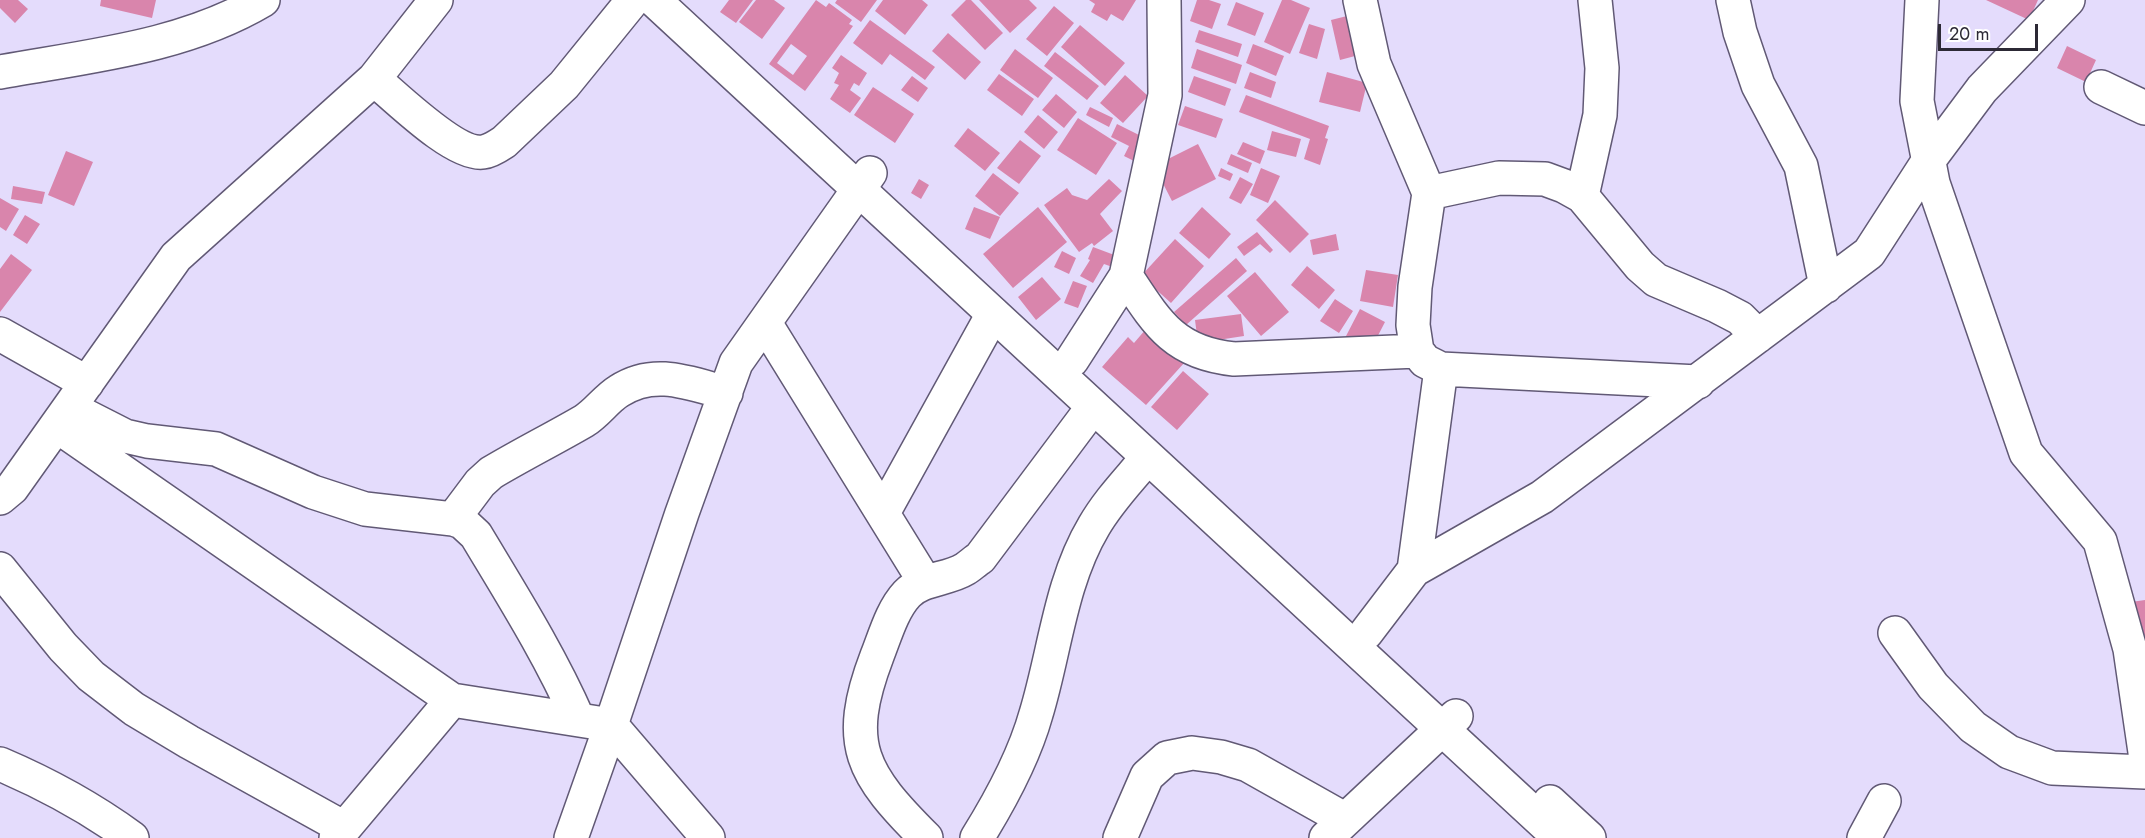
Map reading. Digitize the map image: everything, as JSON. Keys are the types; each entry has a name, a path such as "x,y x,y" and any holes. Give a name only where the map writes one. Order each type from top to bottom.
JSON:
{"street":[{"path":"0,498 12,488 176,257 374,79 436,0"},
{"path":"374,79 446,140 470,151 483,153 496,148 564,85 633,0"},
{"path":"654,0 1072,360 1366,633 1560,838"},
{"path":"684,0 993,314 1148,458 1449,722 1589,838"},
{"path":"1072,360 1126,276 1165,95 1164,0"},
{"path":"1359,0 1374,64 1428,193 1415,287 1413,325 1429,360 1414,570"},
{"path":"1582,196 1600,116 1602,68 1595,0"},
{"path":"1733,0 1740,32 1758,85 1801,166 1826,286"},
{"path":"1922,0 1917,101 1933,183 2026,453 2100,541 2130,649 2145,752"},
{"path":"1366,633 1414,570 1542,497 1869,253 1929,160 1982,89 2068,0"},
{"path":"0,72 156,44 245,5"},
{"path":"2101,87 2145,108"},
{"path":"1428,193 1499,178 1545,179 1582,196 1640,266 1656,280 1718,306 1740,318 1758,336"},
{"path":"571,838 736,363 864,182"},
{"path":"1126,276 1153,317 1175,338 1193,350 1218,357 1429,360 1698,382"},
{"path":"883,513 993,314"},
{"path":"765,322 925,582"},
{"path":"0,334 71,406 452,700 611,724 708,838"},
{"path":"453,519 480,483 491,473 590,417 618,392 633,384 675,378 726,393"},
{"path":"71,406 126,436 147,441 216,448 313,492 364,509 462,522 476,535 544,648 578,719"},
{"path":"926,838 903,815 866,762 860,738 860,717 866,683 890,622 907,594 925,582 965,569 980,558 1093,407"},
{"path":"977,838 1003,795 1036,716 1074,571 1093,527 1116,493 1148,458"},
{"path":"0,569 63,647 100,683 134,709 340,833 452,700"},
{"path":"1895,633 1933,686 1973,728 2009,752 2052,768 2145,772"},
{"path":"1120,838 1147,776 1167,758 1192,753 1221,757 1248,765 1335,829 1449,722"},
{"path":"0,764 40,781 110,822 132,838"},
{"path":"1864,838 1884,801"}],"building":[{"path":"0,0 18,0 28,9 15,23 0,8"},
{"path":"101,0 156,0 152,18 100,6"},
{"path":"729,0 753,0 736,23 720,12"},
{"path":"756,0 774,0 785,8 762,39 739,22"},
{"path":"816,0 826,7 829,3 852,20 849,24 853,26 805,91 769,64","holes":["791,44 807,56 793,75 777,63"]},
{"path":"837,0 877,0 861,22 835,3"},
{"path":"883,0 922,0 928,5 905,35 875,11"},
{"path":"966,0 971,0 1003,33 985,50 951,15"},
{"path":"979,0 1029,0 1037,8 1010,33"},
{"path":"1089,0 1136,0 1123,21 1111,14 1107,21 1091,12 1095,4"},
{"path":"1197,0 1209,0 1221,4 1212,29 1190,21"},
{"path":"1282,0 1291,0 1310,8 1290,54 1264,42"},
{"path":"1986,0 2038,0 2029,20"},
{"path":"1236,2 1264,13 1255,36 1227,25"},
{"path":"1054,6 1074,23 1047,56 1026,39"},
{"path":"1347,16 1355,56 1340,60 1331,20"},
{"path":"870,20 935,67 925,80 890,54 882,65 853,43"},
{"path":"1309,24 1325,29 1317,59 1299,53"},
{"path":"1080,25 1125,63 1105,86 1061,47"},
{"path":"1199,30 1242,44 1238,57 1195,42"},
{"path":"948,33 981,62 965,80 932,51"},
{"path":"1253,44 1284,56 1276,76 1246,63"},
{"path":"2067,46 2096,60 2086,82 2057,68"},
{"path":"1015,49 1053,78 1038,98 1000,70"},
{"path":"1197,49 1242,65 1236,84 1191,68"},
{"path":"1055,52 1099,86 1087,100 1044,66"},
{"path":"841,55 867,73 859,86 854,83 850,90 861,98 850,113 830,99 839,85 834,83 839,73 832,68"},
{"path":"1250,72 1276,82 1271,98 1244,88"},
{"path":"1327,72 1367,83 1360,112 1319,102"},
{"path":"999,74 1034,99 1022,116 987,90"},
{"path":"1125,75 1148,96 1123,123 1100,103"},
{"path":"912,76 928,88 918,102 901,90"},
{"path":"1194,76 1231,89 1225,106 1188,92"},
{"path":"873,87 914,114 895,143 854,115"},
{"path":"1056,94 1077,112 1064,128 1042,110"},
{"path":"1246,95 1329,126 1325,138 1328,139 1320,165 1304,159 1310,139 1239,112"},
{"path":"1185,106 1223,119 1216,138 1178,125"},
{"path":"1090,107 1113,118 1109,127 1086,115"},
{"path":"1038,115 1058,132 1044,149 1024,132"},
{"path":"1078,118 1117,143 1096,175 1057,150"},
{"path":"1117,124 1147,139 1136,162 1124,156 1129,146 1111,137"},
{"path":"968,128 1000,153 985,171 954,146"},
{"path":"1272,131 1301,139 1296,157 1267,150"},
{"path":"1020,140 1041,156 1019,184 997,168"},
{"path":"1243,142 1265,151 1260,164 1237,154"},
{"path":"1198,144 1216,179 1172,201 1154,166"},
{"path":"66,151 93,162 74,206 48,195"},
{"path":"1231,154 1252,163 1248,173 1227,164"},
{"path":"1221,168 1233,174 1230,181 1218,176"},
{"path":"1261,168 1280,176 1268,203 1250,195"},
{"path":"993,173 1019,193 1000,216 975,196"},
{"path":"1240,177 1253,184 1241,204 1229,198"},
{"path":"919,179 929,185 921,199 911,193"},
{"path":"1109,179 1122,191 1100,214 1113,231 1094,246 1092,243 1079,252 1044,205 1067,188 1072,195 1087,200"},
{"path":"13,186 45,192 42,204 11,199"},
{"path":"0,198 19,209 6,231 0,227"},
{"path":"1275,200 1309,234 1290,253 1256,220"},
{"path":"974,207 1000,217 990,239 965,229"},
{"path":"1038,207 1067,242 1013,288 983,254"},
{"path":"1202,207 1231,234 1209,259 1179,233"},
{"path":"25,215 40,224 27,244 13,235"},
{"path":"1257,232 1273,250 1270,253 1260,244 1244,256 1237,247"},
{"path":"1336,234 1339,250 1313,255 1310,240"},
{"path":"1175,239 1204,266 1171,303 1141,276"},
{"path":"1093,247 1125,259 1121,270 1104,264 1093,283 1080,276 1090,260 1088,259"},
{"path":"1062,251 1076,258 1069,274 1054,267"},
{"path":"11,254 32,270 0,312 0,269"},
{"path":"1236,258 1247,271 1186,325 1174,312"},
{"path":"1307,266 1335,290 1319,309 1291,285"},
{"path":"1366,270 1398,275 1393,307 1360,301"},
{"path":"1255,272 1289,312 1261,336 1227,296"},
{"path":"1042,277 1061,299 1036,320 1018,297"},
{"path":"1073,281 1087,286 1078,308 1064,303"},
{"path":"1335,299 1353,311 1339,333 1320,321"},
{"path":"1360,309 1385,322 1370,351 1345,338"},
{"path":"1241,314 1244,336 1198,343 1195,320"},
{"path":"1146,329 1185,362 1146,405 1102,367 1128,337 1134,343"},
{"path":"1183,371 1209,394 1177,430 1151,407"},
{"path":"2145,600 2145,635 2136,636 2131,602"}]}
